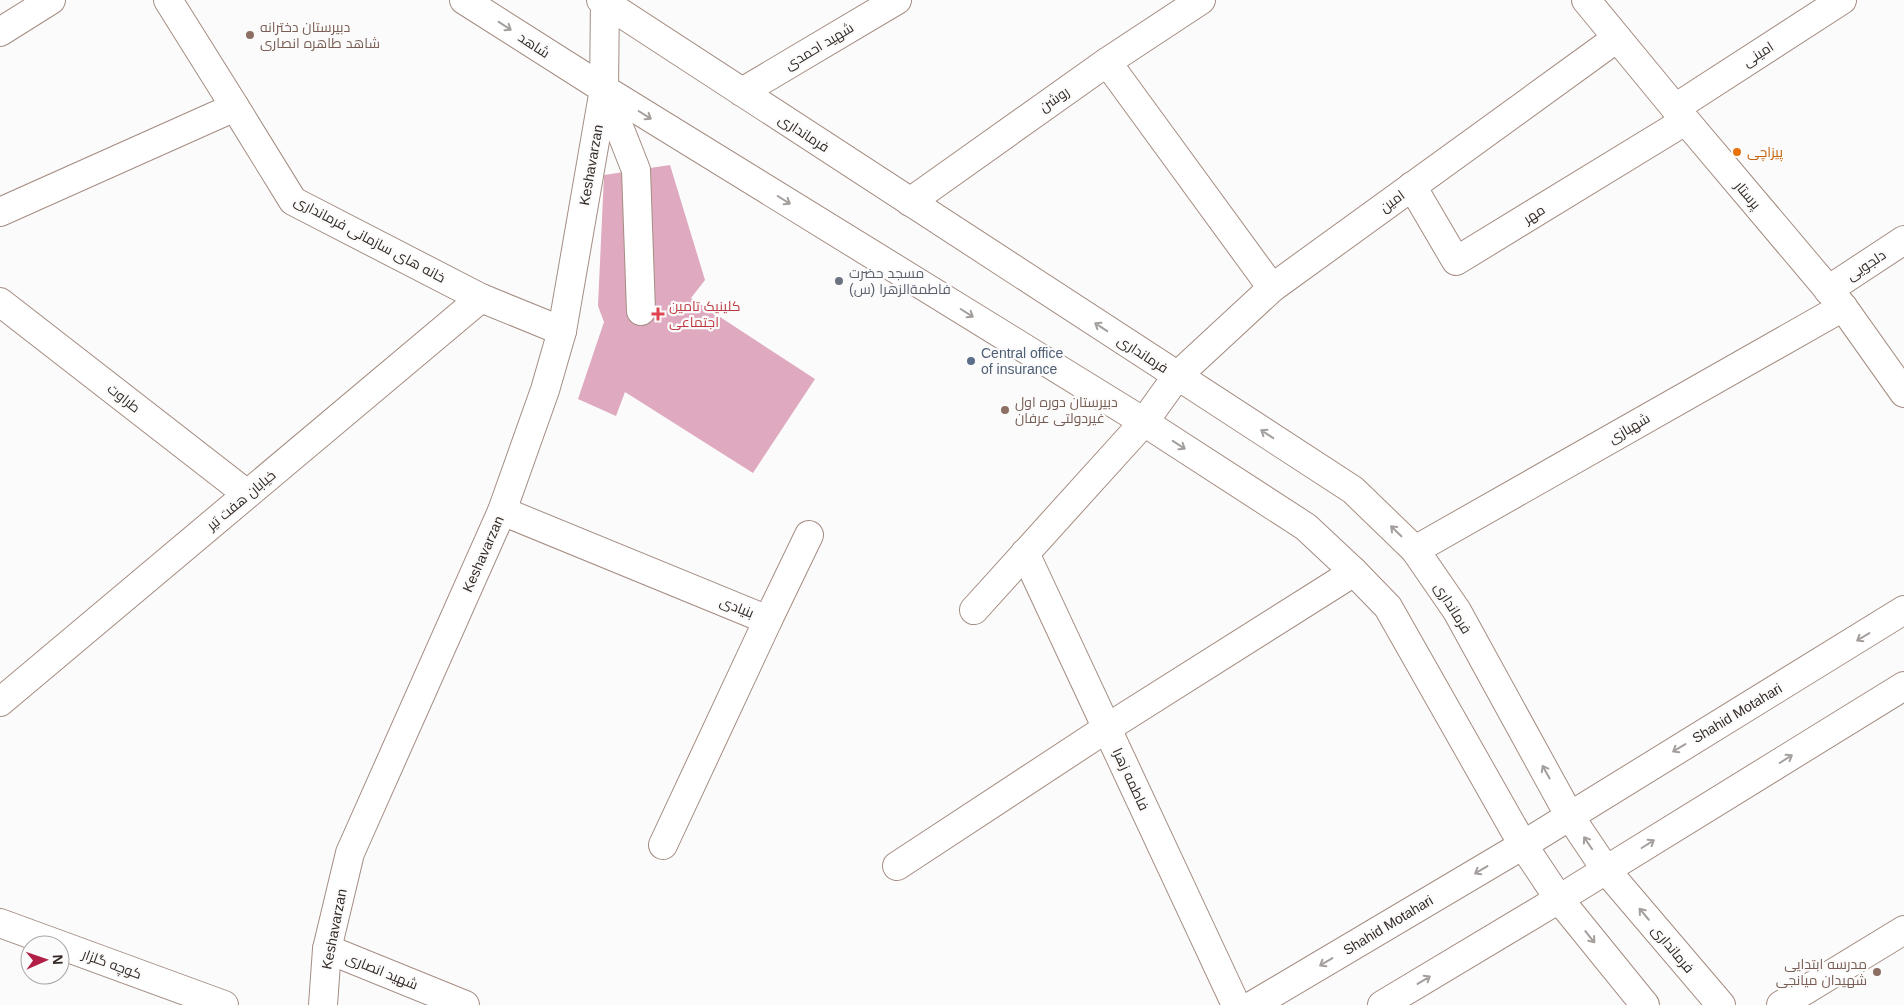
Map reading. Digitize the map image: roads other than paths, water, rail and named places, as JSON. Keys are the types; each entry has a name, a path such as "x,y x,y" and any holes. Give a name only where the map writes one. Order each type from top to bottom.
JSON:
{"street":[{"path":"0,32 51,0"},
{"name":"خانه های سازمانی فرمانداری","path":"168,0 293,201 482,298 562,331"},
{"name":"شاهد","path":"464,0 604,89"},
{"name":"شهید احمدی","path":"742,92 897,0"},
{"name":"روشن","path":"910,202 1107,62 1201,0"},
{"name":"پرستار","path":"1586,0 1680,115 1835,298 1904,393"},
{"name":"امینی","path":"1680,115 1842,0"},
{"path":"604,1 604,89 636,170 641,311"},
{"name":"فرمانداری","path":"604,1 1353,490 1415,550 1457,611 1569,815 1606,870 1721,1005"},
{"name":"امین","path":"1144,422 1177,376 1272,288 1617,38"},
{"path":"1107,62 1272,288"},
{"path":"604,89 1144,422 1306,527 1388,607 1522,845 1559,899 1645,1005"},
{"name":"Keshavarzan","path":"323,1005 327,949 350,853 502,511 546,390 562,331 604,89"},
{"path":"0,212 234,107"},
{"name":"مهر","path":"1412,186 1456,262 1680,115"},
{"name":"دلجویی","path":"1835,298 1904,240"},
{"name":"خیابان هفت تیر","path":"0,702 482,298"},
{"name":"شهبازی","path":"1415,550 1835,298"},
{"name":"طراوت","path":"0,302 248,494"},
{"path":"974,610 1144,422"},
{"name":"بنیادی","path":"502,511 768,620 663,845"},
{"path":"768,620 809,534"},
{"name":"فاطمه زهرا","path":"1025,553 1236,1005"},
{"path":"897,866 1107,728 1354,572"},
{"name":"Shahid Motahari","path":"1253,1005 1522,845 1904,610"},
{"path":"1382,1005 1559,899 1904,686"},
{"name":"کوچه گلزار","path":"0,922 224,1005"},
{"path":"1781,1005 1904,930"},
{"name":"شهید انصاری","path":"327,949 464,1005"}],"place":[{"name":"دبیرستان دخترانه شاهد طاهره انصاری","path":"250,35"},
{"name":"پیزاچی","path":"1737,152"},
{"name":"مسجد حضرت فاطمةالزهرا (س)","path":"839,281"},
{"name":"کلینیک تامین اجتماعی","path":"658,314"},
{"name":"Central office of insurance","path":"971,361"},
{"name":"دبیرستان دوره اول غیردولتی عرفان","path":"1005,410"},
{"name":"مدرسه ابتدایی شهیدان میانجی","path":"1877,972"}]}
